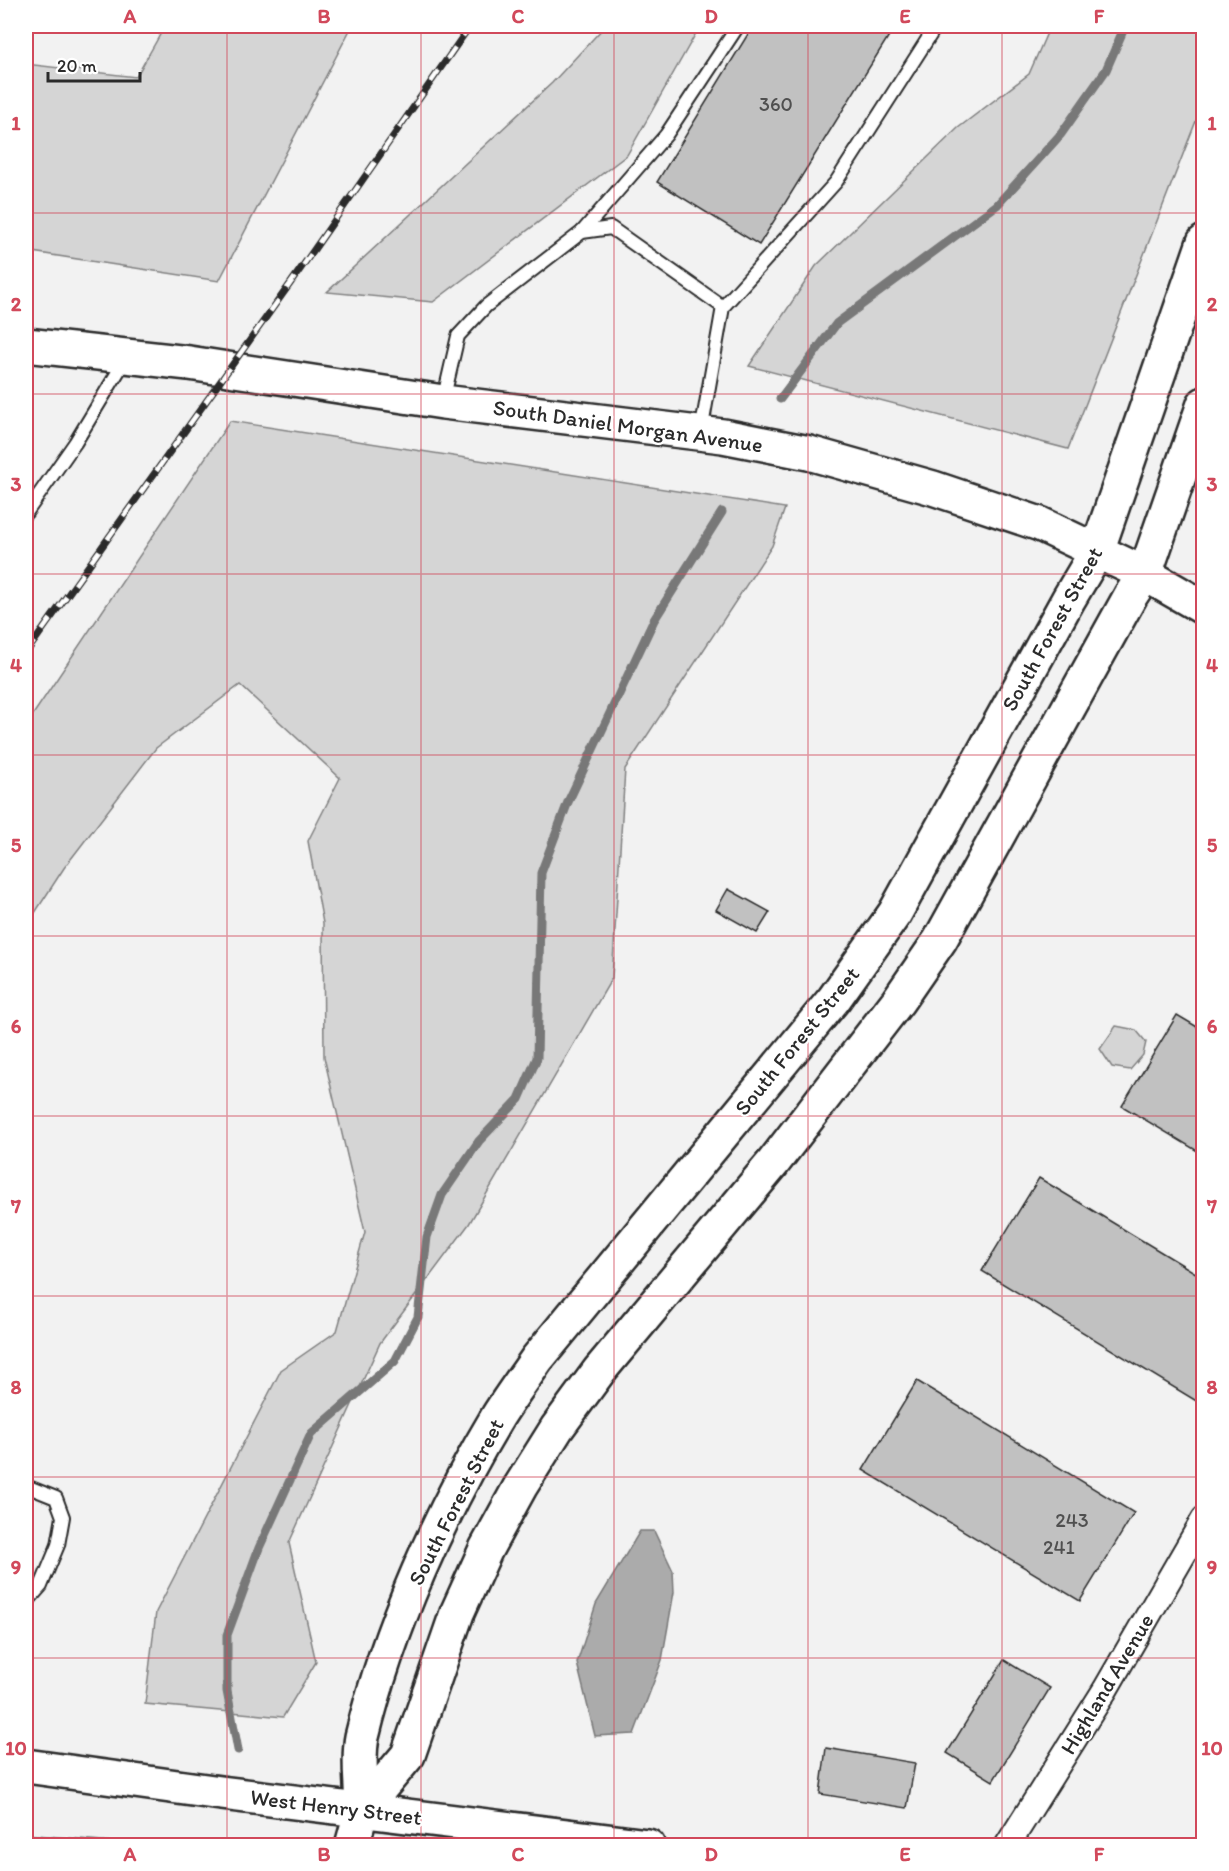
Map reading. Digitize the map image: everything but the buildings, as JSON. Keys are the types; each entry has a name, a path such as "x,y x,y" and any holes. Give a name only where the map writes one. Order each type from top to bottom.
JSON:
{"street":[{"name":"South Forest Street","path":"352,1845 361,1811 361,1740 382,1666 435,1535 466,1472 499,1414 537,1359 834,999 895,913 1083,572 1097,551 1203,242"},
{"name":"South Daniel Morgan Avenue","path":"26,345 189,363 443,402 701,433 808,453 933,488 1040,524 1145,574 1203,608"},
{"name":"South Forest Street","path":"361,1811 408,1755 439,1662 486,1549 520,1487 551,1438 599,1371 773,1163 898,1001 940,940 1131,595 1145,574 1203,404"},
{"name":"Highland Avenue","path":"1006,1845 1105,1690 1203,1520"},
{"name":"West Henry Street","path":"26,1766 361,1811 648,1845"}],"lane":[{"path":"443,402 458,336 486,306 582,232 666,135 738,26"},
{"path":"701,433 723,307 836,182 936,26"},
{"path":"582,232 611,228 723,307"},
{"path":"26,513 75,443 127,356"},
{"path":"26,1486 56,1498 63,1517 58,1545 40,1586 26,1603"}],"shaded area":[{"path":"165,26 352,26 219,281 26,251 26,64 136,77"},
{"path":"605,26 700,26 627,155 433,302 327,292 552,83"},
{"path":"1050,26 1204,26 1203,103 1068,449 749,366 816,266 958,128 1029,74"},
{"path":"230,421 785,508 772,546 625,769 612,978 469,1224 380,1343 289,1543 316,1662 283,1717 145,1704 156,1612 281,1370 337,1331 365,1232 324,1057 323,923 308,841 340,778 240,685 156,748 64,868 29,922 26,922 26,725"},
{"path":"1116,1026 1136,1030 1146,1042 1143,1055 1130,1070 1112,1067 1100,1049"},
{"path":"640,1531 654,1531 673,1571 674,1592 662,1660 634,1734 595,1736 577,1663 596,1604"},
{"path":"26,1834 146,1845 26,1845"}],"waterway":[{"path":"780,399 837,323 997,205 1061,134 1106,70 1125,26"},
{"path":"238,1750 227,1691 227,1635 259,1548 311,1434 395,1361 418,1317 427,1237 442,1195 479,1141 519,1099 537,1058 541,873 568,802 654,620 722,512"}],"railway":[{"path":"26,653 290,284 470,26"}]}
